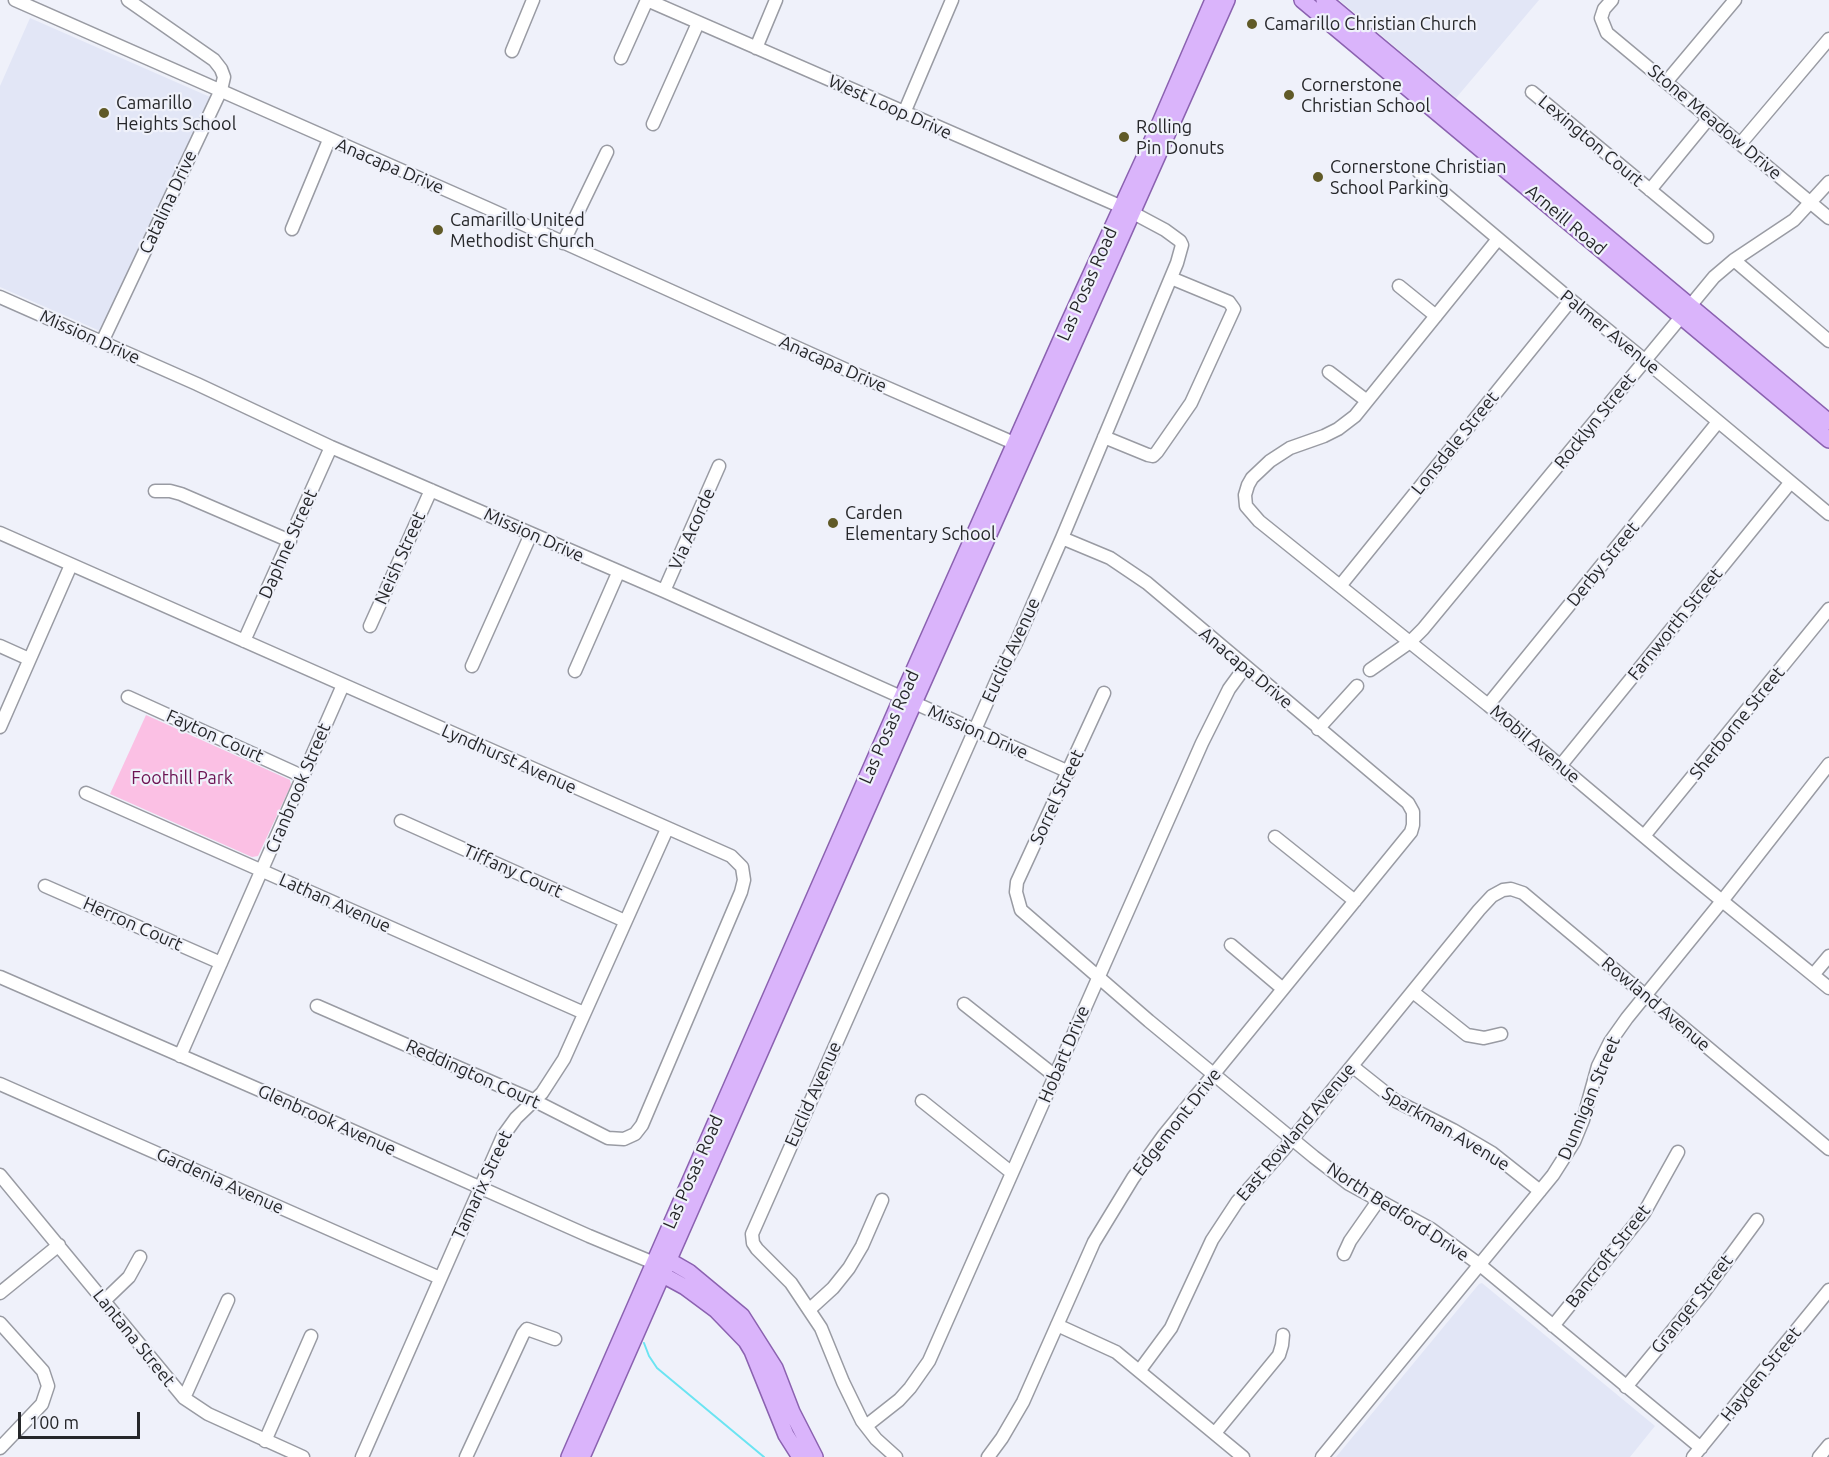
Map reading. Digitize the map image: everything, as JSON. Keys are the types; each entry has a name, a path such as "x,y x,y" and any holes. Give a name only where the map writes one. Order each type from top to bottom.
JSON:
{"main road":[{"name":"Las Posas Road","path":"1127,210 1214,0"},
{"name":"Las Posas Road","path":"582,1457 662,1266 907,701 1127,210 1227,0"},
{"name":"Arneill Road","path":"1302,0 1685,311 1829,423"},
{"name":"Arneill Road","path":"1324,0 1685,311 1829,440"},
{"name":"Las Posas Road","path":"569,1457 662,1266"},
{"path":"662,1266 728,1321 746,1341 786,1435 800,1457"},
{"path":"662,1266 689,1272 742,1316 775,1368 792,1412 815,1457"}],"street":[{"name":"Anacapa Drive","path":"15,0 1021,446"},
{"path":"128,0 214,60 224,77 221,90"},
{"path":"512,51 534,0"},
{"path":"621,58 650,0"},
{"name":"West Loop Drive","path":"650,0 1127,210"},
{"path":"756,48 776,0"},
{"path":"904,113 952,0"},
{"name":"Stone Meadow Drive","path":"1612,0 1603,12 1602,24 1606,33 1667,81 1829,218"},
{"path":"1667,81 1735,0"},
{"path":"653,124 698,23"},
{"path":"1741,143 1829,39"},
{"name":"Catalina Drive","path":"102,342 221,90"},
{"name":"Lexington Court","path":"1532,92 1707,237"},
{"name":"Lexington Court","path":"1650,190 1709,118"},
{"path":"292,229 329,140"},
{"path":"563,243 608,152"},
{"name":"Palmer Avenue","path":"1419,172 1829,514"},
{"name":"Rocklyn Street","path":"1370,670 1410,642 1431,620 1714,278 1734,260 1784,229 1829,182"},
{"name":"Euclid Avenue","path":"810,1309 791,1283 757,1249 752,1234 1062,538 1182,248 1181,243 1165,230 1127,210"},
{"path":"1329,372 1367,401 1498,238"},
{"path":"1734,260 1829,341"},
{"path":"1104,437 1154,456 1191,403 1234,309 1229,302 1171,278"},
{"path":"1399,286 1436,316"},
{"name":"Mission Drive","path":"0,297 197,384 331,447 664,591 1069,772"},
{"name":"Lonsdale Street","path":"1340,586 1571,300"},
{"name":"Mobil Avenue","path":"1367,401 1338,429 1290,448 1270,461 1252,478 1246,490 1245,499 1249,510 1259,521 1488,705 1829,988"},
{"name":"Derby Street","path":"1488,705 1718,422"},
{"name":"Daphne Street","path":"244,641 331,447"},
{"name":"Via Acorde","path":"664,591 719,466"},
{"name":"Farnworth Street","path":"1561,765 1790,483"},
{"name":"Neish Street","path":"370,626 430,490"},
{"path":"155,491 181,494 290,541"},
{"name":"Lyndhurst Avenue","path":"0,533 735,859 742,867 744,880 741,892 642,1125 635,1134 627,1138"},
{"path":"472,666 531,534"},
{"name":"Anacapa Drive","path":"1062,538 1110,558 1130,570 1408,803 1414,818"},
{"path":"0,727 71,565"},
{"path":"574,671 618,573"},
{"name":"Sherborne Street","path":"1644,836 1829,609"},
{"path":"0,646 29,659"},
{"name":"Hobart Drive","path":"866,1426 899,1400 929,1361 1097,977 1219,707 1245,667"},
{"name":"Cranbrook Street","path":"180,1056 343,685"},
{"path":"1318,729 1357,686"},
{"name":"Sorrel Street","path":"1017,902 1017,882 1104,693"},
{"name":"Fayton Court","path":"128,697 302,776"},
{"name":"Dunnigan Street","path":"1322,1457 1564,1160 1583,1120 1598,1066 1610,1042 1829,764"},
{"name":"Lathan Avenue","path":"86,793 584,1013"},
{"name":"Edgemont Drive","path":"988,1457 1023,1402 1094,1242 1112,1211 1164,1135 1411,832 1414,818"},
{"name":"Tiffany Court","path":"401,821 625,921"},
{"name":"Tamarix Street","path":"362,1457 480,1188 511,1123 535,1101 557,1071 667,829"},
{"path":"1275,837 1355,902"},
{"name":"Herron Court","path":"45,886 220,963"},
{"name":"Rowland Avenue","path":"1479,910 1496,893 1503,890 1519,891 1829,1149"},
{"name":"North Bedford Drive","path":"1017,902 1021,910 1036,925 1292,1140 1349,1184 1431,1229 1480,1265 1626,1387 1697,1453"},
{"name":"East Rowland Avenue","path":"1140,1370 1171,1328 1223,1220 1292,1140 1479,910"},
{"path":"1231,945 1283,989"},
{"path":"1813,975 1829,956"},
{"name":"Glenbrook Avenue","path":"0,977 662,1266"},
{"path":"1413,992 1467,1035 1484,1038 1501,1034"},
{"path":"964,1004 1055,1076"},
{"name":"Reddington Court","path":"317,1006 535,1101 608,1138 616,1140 627,1138"},
{"name":"Sparkman Avenue","path":"1352,1066 1395,1101 1492,1153 1540,1191"},
{"name":"Gardenia Avenue","path":"0,1084 440,1278"},
{"path":"922,1101 1012,1173"},
{"name":"Bancroft Street","path":"1553,1326 1644,1213 1678,1152"},
{"name":"Lantana Street","path":"0,1175 184,1398 208,1414 303,1457"},
{"path":"882,1200 862,1246 849,1268 833,1288 810,1309 826,1337 843,1382 866,1426 896,1457"},
{"path":"1344,1254 1350,1241 1378,1201"},
{"name":"Granger Street","path":"1626,1387 1704,1292 1757,1220"},
{"path":"0,1293 59,1245"},
{"path":"104,1301 129,1276 140,1257"},
{"name":"Hayden Street","path":"1697,1453 1829,1290"},
{"path":"184,1398 228,1300"},
{"path":"0,1323 43,1371 48,1386 42,1404 0,1448"},
{"path":"1057,1325 1104,1345 1140,1370 1243,1457"},
{"path":"466,1457 523,1334 527,1329 555,1339"},
{"path":"1215,1433 1279,1355 1283,1335"},
{"path":"265,1441 310,1336"},
{"path":"1819,1457 1829,1445"}],"shaded area":[{"path":"1339,0 1539,0 1456,98"},
{"path":"30,18 210,97 100,331 0,287 0,86"},
{"path":"1482,1283 1655,1426 1630,1457 1336,1457"}],"green space":[{"name":"Foothill Park","path":"146,715 290,780 291,785 258,856 252,857 110,794"}],"waterway":[{"path":"644,1343 657,1368 764,1457"}],"place":[{"name":"Camarillo Christian Church","path":"1252,24"},
{"name":"Cornerstone Christian School","path":"1289,95"},
{"name":"Camarillo Heights School","path":"104,113"},
{"name":"Rolling Pin Donuts","path":"1124,137"},
{"name":"Cornerstone Christian School Parking","path":"1318,177"},
{"name":"Camarillo United Methodist Church","path":"438,230"},
{"name":"Carden Elementary School","path":"833,523"}]}
